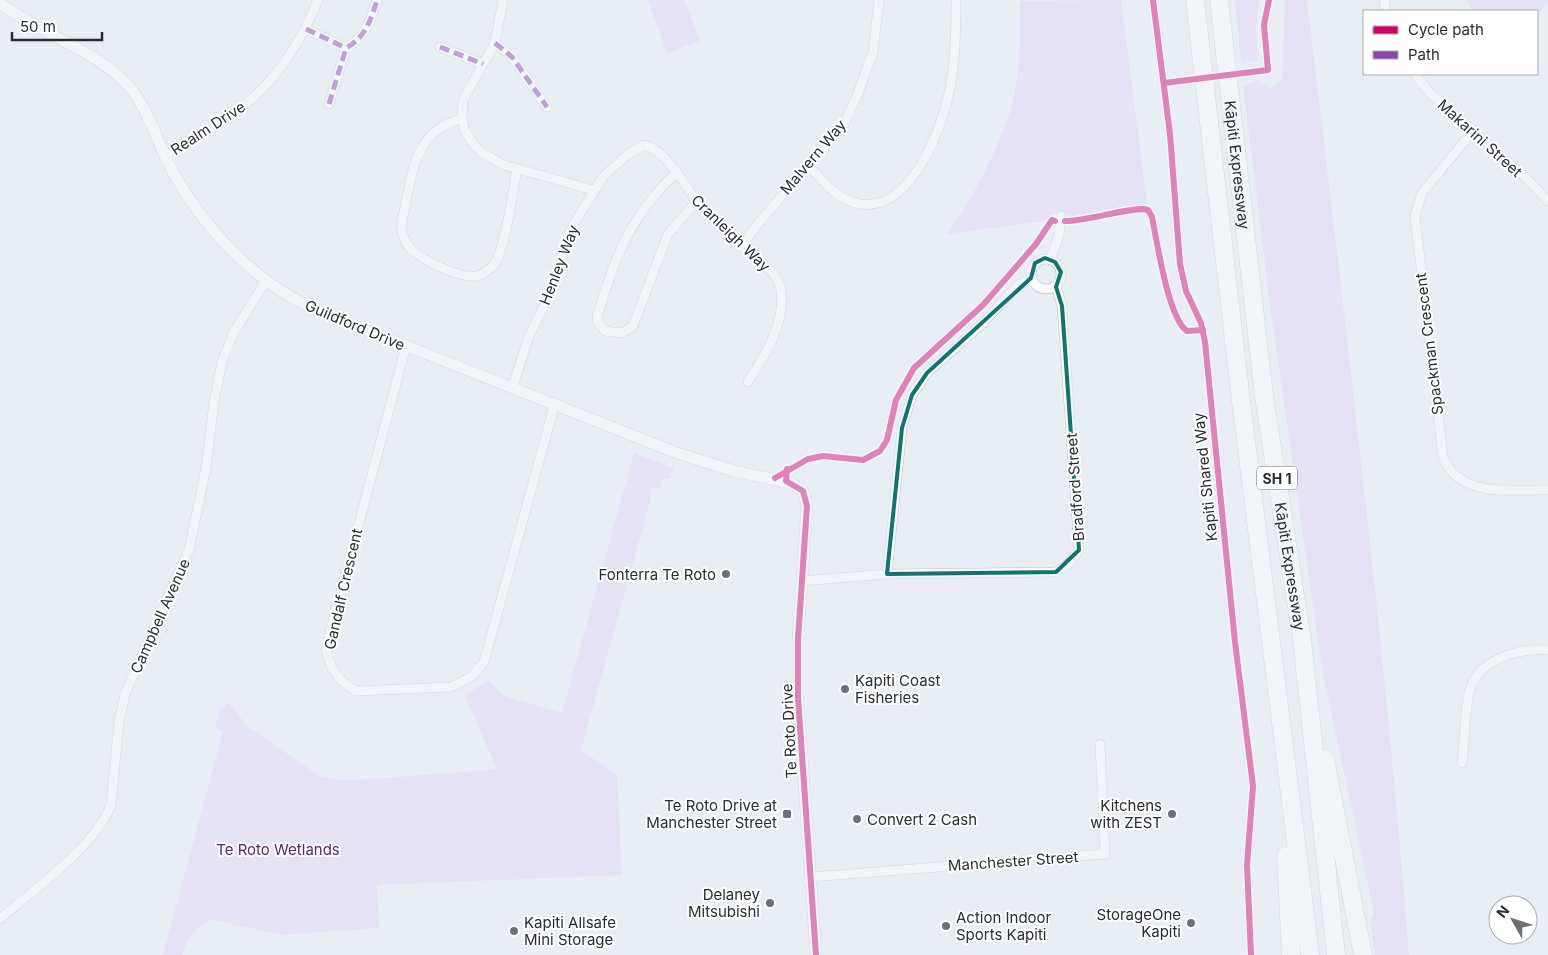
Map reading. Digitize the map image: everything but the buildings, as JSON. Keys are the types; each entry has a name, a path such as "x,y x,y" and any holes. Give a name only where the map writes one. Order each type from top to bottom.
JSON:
{"highway":[{"name":"Kāpiti Expressway","path":"1195,0 1310,955"},
{"name":"Kāpiti Expressway","path":"1220,0 1264,396 1302,640 1336,955"},
{"path":"1267,608 1288,882 1291,955"},
{"path":"1302,640 1363,955"}],"street":[{"name":"Realm Drive","path":"165,156 223,122 247,104 269,83 286,63 306,29 318,0"},
{"path":"329,104 346,48 357,42 363,34 377,0"},
{"path":"503,0 495,43 463,100 462,119 465,131 478,149 489,158 517,170 593,190"},
{"name":"Malvern Way","path":"741,247 756,225 844,124 857,96 873,52 879,0"},
{"path":"808,166 838,195 860,205 888,200 911,181 933,142 952,77 956,0"},
{"name":"Guildford Drive","path":"0,4 106,64 132,91 143,108 165,156 184,191 215,233 229,249 267,279 304,304 677,453 734,471 791,483 803,491 807,506"},
{"path":"306,29 346,48"},
{"path":"495,43 512,57 547,107"},
{"path":"440,48 483,64"},
{"name":"Makarini Street","path":"1416,75 1429,92 1548,201"},
{"path":"462,119 443,125 431,135 419,152 401,232 412,249 438,265 468,276 478,276 487,271 495,263 500,250 517,170"},
{"name":"Spackman Crescent","path":"1473,131 1422,193 1416,216 1443,458 1447,469 1460,481 1481,489 1548,490"},
{"name":"Henley Way","path":"513,386 528,339 555,282 567,240 593,190 604,177 638,147 644,145 652,146"},
{"name":"Cranleigh Way","path":"652,146 676,173 696,202 741,247 771,271 781,288 781,317 767,352 748,382"},
{"path":"676,173 662,186 639,216 618,252 597,316 598,322 605,331 622,333 633,326 668,234 696,202"},
{"path":"1056,286 1043,289 1038,287 1031,278 1032,267 1035,263 1045,258 1050,259 1059,236 1060,216"},
{"name":"Bradford Street","path":"802,580 888,574 1056,572 1069,562 1079,550 1062,306 1056,286 1061,278 1061,272 1056,262 1050,259"},
{"path":"888,574 902,428 912,395 927,373 983,323 1017,286 1031,278"},
{"name":"Campbell Avenue","path":"0,919 85,844 108,813 111,805 119,722 126,694 189,550 206,468 214,402 222,362 234,332 267,279"},
{"name":"Gandalf Crescent","path":"406,346 326,648 332,669 346,686 356,691 451,687 471,676 484,662 554,403"},
{"name":"Te Roto Drive","path":"807,506 798,639 798,698 816,955"},
{"path":"1462,763 1469,692 1478,674 1501,657 1518,651 1548,650"},
{"name":"Manchester Street","path":"811,877 1105,854 1100,744"}],"highlighted area":[{"path":"1045,258 1055,262 1061,272 1056,287 1062,306 1079,550 1056,572 887,574 902,428 912,395 927,373 1031,278 1035,263"}],"green space":[{"path":"648,0 685,0 700,41 667,53"},
{"path":"1121,0 1147,204 1072,216 1052,214 1045,221 947,234 984,174 1011,108 1017,82 1020,1"},
{"path":"1235,0 1259,0 1256,30 1258,61 1241,64"},
{"path":"1285,0 1307,0 1376,596 1409,955 1375,955 1370,923 1374,913 1322,669 1269,297 1243,87 1258,79 1270,89 1282,79"},
{"path":"1467,0 1548,0 1548,3 1538,13 1538,10 1472,10"},
{"name":"Te Roto Wetlands","path":"634,453 674,468 670,479 661,479 660,489 651,488 650,502 581,750 617,775 622,875 377,885 379,928 281,935 210,919 192,935 182,955 163,955 223,731 215,727 219,711 229,702 246,725 319,776 339,780 373,779 497,769 465,696 488,680 505,696 562,713"}],"marked path":[{"path":"329,104 346,48 363,34 370,21 377,0"},
{"path":"306,29 346,48"},
{"path":"495,43 512,57 547,107"},
{"path":"440,47 483,64"}],"cycle path":[{"name":"Kapiti Shared Way","path":"1153,0 1170,134 1180,264 1186,291 1201,323 1205,342 1235,642 1253,786 1247,865 1251,955"},
{"path":"1164,83 1268,70 1264,25 1269,0"},
{"path":"1065,221 1133,210 1148,210 1152,217 1164,278 1174,311 1180,323 1187,331 1203,330"},
{"path":"775,478 808,459 823,456 863,460 880,451 887,440 896,400 914,368 983,305 1036,244 1052,220 1055,221"},
{"path":"787,469 786,481 803,491 807,506 798,639 798,698 816,955"}],"place":[{"name":"Fonterra Te Roto","path":"726,574"},
{"name":"Kapiti Coast Fisheries","path":"845,689"},
{"name":"Te Roto Drive at Manchester Street","path":"787,814"},
{"name":"Kitchens with ZEST","path":"1172,814"},
{"name":"Convert 2 Cash","path":"857,819"},
{"name":"Delaney Mitsubishi","path":"770,903"},
{"name":"StorageOne Kapiti","path":"1191,923"},
{"name":"Action Indoor Sports Kapiti","path":"946,926"},
{"name":"Kapiti Allsafe Mini Storage","path":"514,931"}]}
